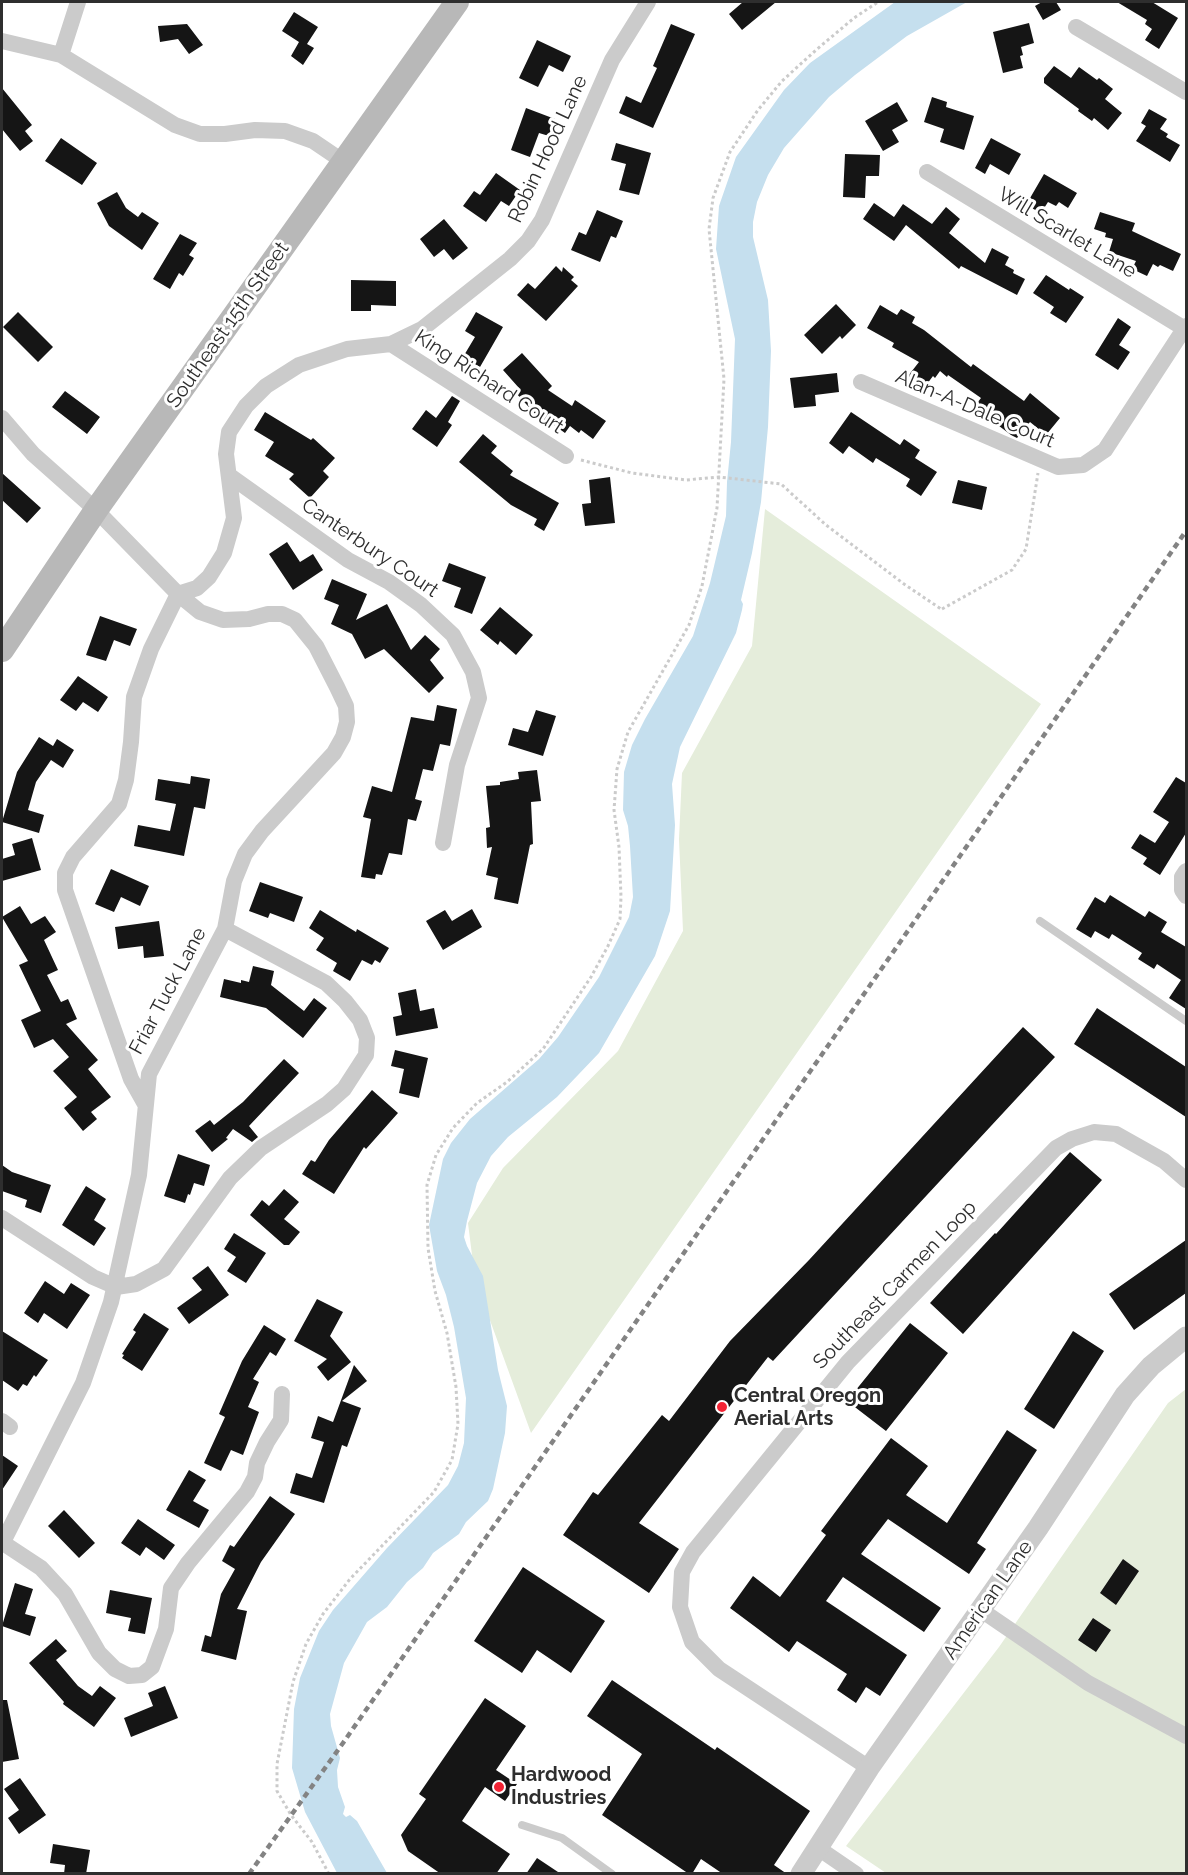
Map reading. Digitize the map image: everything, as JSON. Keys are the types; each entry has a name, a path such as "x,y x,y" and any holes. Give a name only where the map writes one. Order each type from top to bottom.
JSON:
{"main road":[{"name":"Southeast 15th Street","path":"2,650 96,510 457,2"}],"street":[{"path":"62,55 78,2"},
{"name":"Robin Hood Lane","path":"178,594 197,588 209,577 224,553 234,518 226,454 229,432 246,406 266,386 298,365 347,349 391,344 422,329 510,259 528,241 542,220 612,60 648,2"},
{"path":"1076,27 1186,92"},
{"path":"2,41 62,55 175,125 200,134 225,134 255,130 285,131 313,141 344,162"},
{"name":"Will Scarlet Lane","path":"927,172 1186,328"},
{"name":"Alan-A-Dale Court","path":"861,382 1058,467 1083,465 1106,450 1186,328"},
{"name":"King Richard Court","path":"391,344 566,456"},
{"name":"Friar Tuck Lane","path":"2,418 33,454 96,510 178,594 200,612 223,620 249,619 268,614 282,614 295,620 316,646 346,706 347,722 343,737 334,753 262,831 245,854 234,881 225,929 149,1074 139,1175 116,1287 83,1383 2,1543"},
{"name":"Canterbury Court","path":"230,476 348,560 389,582 421,605 453,635 473,672 479,698 458,765 443,843"},
{"path":"145,1104 131,1079 65,890 65,873 73,856 119,804 126,780 134,697 151,649 178,594"},
{"path":"1184,893 1182,877 1186,871"},
{"path":"2,1218 93,1277 116,1287 136,1284 164,1269 230,1178 261,1148 327,1104 344,1089 366,1055 367,1038 360,1020 345,1001 326,983 225,929"},
{"name":"Southeast Carmen Loop","path":"869,1768 719,1669 692,1642 680,1606 682,1572 687,1562 848,1362 1056,1148 1072,1139 1094,1132 1116,1134 1164,1161 1186,1180"},
{"name":"American Lane","path":"801,1874 869,1768 1038,1528 1125,1395 1151,1366 1186,1337"},
{"path":"2,1543 41,1568 65,1594 99,1653 115,1669 129,1676 142,1675 152,1667 166,1629 171,1588 246,1492 255,1477 257,1463 281,1420 282,1394"},
{"path":"981,1610 1088,1683 1186,1736"},
{"path":"818,1848 856,1874"}],"lane":[{"path":"1040,921 1186,1021"},
{"path":"522,1825 561,1838 612,1874"}],"path":[{"path":"329,1874 312,1842 291,1815 278,1791 277,1764 293,1682 306,1644 322,1614 350,1579 434,1492 452,1460 458,1424 456,1387 428,1248 428,1185 436,1155 453,1128 477,1103 507,1082 543,1049 591,977 620,919 619,847 614,810 617,769 628,732 689,626 702,586 717,508 724,379 709,229 713,198 729,152 758,110 782,81 854,18 878,2"},
{"path":"566,456 632,473 686,480 719,477 781,484 826,525 941,609 1012,570 1026,549 1040,459"}],"green space":[{"path":"765,509 1041,704 531,1433 475,1279 468,1223 503,1168 618,1051 683,931 679,839 682,773 752,646"},
{"path":"1186,1389 1186,1873 886,1873 846,1846 999,1647 1168,1403"}],"water":[{"path":"895,2 967,2 907,36 829,97 784,148 768,175 757,202 753,237 768,300 771,351 768,427 761,502 736,633 680,747 672,784 675,825 670,911 655,956 599,1053 557,1097 508,1137 491,1156 477,1183 464,1237 483,1276 498,1370 507,1406 505,1433 493,1489 488,1501 466,1522 459,1534 433,1553 423,1568 407,1582 387,1607 367,1622 344,1663 330,1714 340,1758 337,1770 338,1787 345,1807 343,1814 346,1817 350,1815 357,1821 387,1873 337,1873 305,1812 292,1768 294,1709 300,1678 319,1631 333,1610 387,1548 448,1485 458,1466 464,1443 466,1398 454,1327 437,1271 429,1225 443,1159 451,1143 470,1119 539,1059 558,1037 599,977 629,917 633,897 628,826 623,810 624,772 632,745 645,719 693,636 710,583 726,516 735,339 716,249 719,206 736,157 784,90 810,63"}],"building":[{"path":"743,2 776,2 742,30 729,14"},
{"path":"1042,2 1056,2 1061,10 1043,20 1035,6"},
{"path":"1117,2 1152,2 1178,18 1159,49 1145,40 1152,29 1145,24 1147,20"},
{"path":"294,12 318,27 307,44 314,48 303,65 291,56 299,42 282,31"},
{"path":"1029,23 1034,43 1021,47 1023,55 1020,56 1023,68 1003,73 993,32"},
{"path":"187,24 203,45 189,54 178,39 160,42 158,26"},
{"path":"671,24 695,34 653,128 619,113 626,96 641,103 657,68 653,66"},
{"path":"537,40 571,56 563,72 549,65 538,87 519,78"},
{"path":"1054,66 1071,78 1079,67 1113,89 1105,99 1122,113 1108,130 1094,118 1092,121 1078,111 1079,109 1044,83 1044,78"},
{"path":"2,88 32,125 25,131 33,141 20,151 2,129"},
{"path":"932,97 947,102 946,107 974,116 964,150 940,142 944,129 924,122"},
{"path":"897,102 908,121 892,130 899,142 883,151 865,121"},
{"path":"526,108 555,119 549,136 539,133 530,157 511,150"},
{"path":"1149,109 1167,119 1160,129 1168,134 1166,137 1180,145 1170,162 1136,141 1146,126 1141,123"},
{"path":"61,138 97,163 82,185 45,161"},
{"path":"991,138 1021,154 1009,175 990,164 985,174 975,168"},
{"path":"616,143 651,153 639,195 619,190 626,164 611,160"},
{"path":"845,154 880,155 879,176 866,176 865,198 843,197"},
{"path":"496,173 520,190 509,206 501,201 486,222 463,206 474,191 480,195"},
{"path":"1044,174 1077,193 1068,208 1059,202 1056,206 1048,202 1041,213 1026,205"},
{"path":"117,192 126,208 138,217 142,212 159,223 142,250 109,226 97,203"},
{"path":"874,203 894,217 903,204 932,224 946,207 960,219 949,233 985,263 992,248 1009,257 1005,265 1014,270 1013,273 1025,279 1017,295 961,266 959,269 906,225 894,241 863,219"},
{"path":"597,210 623,221 616,238 611,236 600,262 571,250 579,232 586,235"},
{"path":"1100,212 1135,223 1132,231 1181,254 1173,271 1153,264 1147,276 1132,269 1136,261 1109,252 1113,239 1105,237 1106,233 1094,229"},
{"path":"444,219 468,248 453,260 444,249 434,257 420,239"},
{"path":"180,234 197,243 189,255 194,258 183,276 179,273 170,289 153,279"},
{"path":"556,266 562,272 563,267 574,277 571,280 578,286 546,321 517,295 528,283 535,289"},
{"path":"1046,275 1084,297 1066,323 1050,313 1054,307 1033,293"},
{"path":"351,280 396,281 396,306 371,305 371,311 351,311"},
{"path":"836,304 856,325 842,339 840,336 822,354 804,335"},
{"path":"880,305 897,315 901,309 915,317 912,323 971,367 973,364 1024,401 1030,393 1060,418 1046,435 1030,422 1017,438 974,407 981,398 948,375 947,377 940,371 924,388 908,376 919,362 892,347 894,343 867,328"},
{"path":"18,312 53,347 38,362 3,327"},
{"path":"476,312 503,327 480,367 463,357 475,337 465,331"},
{"path":"1118,318 1131,327 1119,345 1130,352 1118,370 1095,355"},
{"path":"522,353 552,386 548,390 572,406 575,400 606,421 593,439 581,430 579,433 570,426 565,433 551,423 549,426 515,392 519,388 503,370"},
{"path":"837,373 839,392 815,395 816,406 794,408 790,378"},
{"path":"65,391 100,417 87,434 52,407"},
{"path":"452,396 460,401 448,422 452,425 437,447 412,429 426,410 436,418"},
{"path":"265,412 311,440 313,438 335,458 323,471 329,477 310,498 289,479 294,474 265,456 274,442 254,430"},
{"path":"851,412 900,445 904,439 920,450 915,458 937,472 921,496 906,486 910,479 876,458 873,463 849,446 843,454 829,443"},
{"path":"483,434 497,446 491,453 513,471 510,475 559,503 544,531 534,525 537,519 511,505 459,462"},
{"path":"2,473 41,508 27,523 2,500"},
{"path":"610,477 615,523 585,526 582,504 591,503 589,480"},
{"path":"958,480 987,487 982,510 952,503"},
{"path":"287,542 300,562 313,554 323,570 293,590 269,554"},
{"path":"449,563 486,577 472,614 454,607 461,588 442,581"},
{"path":"332,579 367,594 356,620 387,604 411,650 425,635 440,649 430,660 444,678 429,693 384,649 365,659 352,634 331,624 339,605 324,599"},
{"path":"500,607 533,635 516,655 500,641 498,645 480,630"},
{"path":"100,616 137,629 130,646 114,640 106,661 86,655"},
{"path":"78,676 108,697 98,712 83,702 76,711 60,700"},
{"path":"437,705 457,709 450,746 440,744 433,771 423,769 415,799 422,801 416,821 408,819 402,855 389,853 382,875 376,874 375,879 361,877 371,819 363,817 372,786 392,792 411,717 434,721"},
{"path":"536,710 556,716 543,756 508,745 513,728 528,732"},
{"path":"39,737 53,746 57,739 74,750 63,768 51,760 36,782 28,810 44,815 39,833 2,822 17,772"},
{"path":"537,770 541,801 531,802 533,844 530,845 518,904 494,899 498,878 486,875 492,847 487,848 486,828 490,827 486,786 500,785 500,782 519,779 518,772"},
{"path":"191,776 210,779 205,809 194,807 184,856 134,846 138,825 170,831 176,804 155,800 158,779 190,784"},
{"path":"1176,777 1186,783 1186,833 1160,875 1143,864 1147,858 1131,848 1140,834 1155,843 1169,822 1153,812"},
{"path":"32,838 41,870 2,881 2,859 15,855 12,844"},
{"path":"111,869 149,886 140,906 121,897 114,912 95,904"},
{"path":"260,882 303,897 294,922 270,913 268,918 249,911"},
{"path":"1110,895 1145,917 1149,911 1167,922 1161,932 1186,947 1186,1009 1169,998 1181,980 1157,964 1154,969 1138,959 1142,953 1112,934 1109,939 1095,931 1091,938 1076,929 1095,897 1105,903"},
{"path":"20,906 31,924 45,916 56,932 44,940 58,970 47,975 61,1002 68,999 77,1019 66,1024 98,1060 88,1069 111,1097 91,1112 97,1119 83,1131 64,1108 77,1097 53,1071 69,1057 53,1039 34,1048 21,1020 41,1011 19,965 28,961 2,917"},
{"path":"472,909 482,927 443,950 426,921 445,910 452,921"},
{"path":"320,910 356,932 357,929 389,948 380,963 375,960 372,965 362,960 350,981 333,971 337,963 316,950 324,938 309,928"},
{"path":"159,921 164,956 144,958 143,946 118,949 115,927"},
{"path":"253,966 274,971 271,985 304,1011 314,998 327,1008 303,1038 266,1008 220,997 224,979 241,983 241,980 249,982"},
{"path":"416,989 420,1011 434,1008 438,1028 396,1036 393,1017 402,1015 398,993"},
{"path":"1097,1008 1186,1067 1186,1117 1074,1044"},
{"path":"1023,1027 1055,1057 773,1361 768,1357 639,1523 679,1549 649,1593 563,1535 593,1492 598,1495 662,1415 669,1421 730,1341 809,1260"},
{"path":"395,1050 428,1058 419,1098 399,1093 404,1069 391,1066"},
{"path":"284,1059 299,1073 249,1126 258,1137 252,1142 233,1129 226,1138 228,1139 212,1152 195,1131 210,1120 214,1125 243,1102"},
{"path":"372,1090 398,1113 366,1149 364,1147 334,1194 302,1174 311,1160 315,1162 329,1140"},
{"path":"1070,1152 1102,1180 963,1334 930,1303"},
{"path":"178,1154 210,1165 204,1186 194,1183 185,1203 164,1196"},
{"path":"2,1165 12,1172 51,1185 41,1213 25,1207 27,1200 2,1191"},
{"path":"86,1186 106,1199 94,1220 106,1228 94,1246 62,1225"},
{"path":"284,1189 299,1202 284,1219 300,1232 289,1245 284,1245 250,1215 262,1200 269,1206"},
{"path":"234,1233 266,1253 246,1283 227,1271 236,1257 224,1249"},
{"path":"1186,1240 1186,1293 1134,1330 1109,1294"},
{"path":"208,1266 229,1295 189,1324 177,1308 202,1290 192,1278"},
{"path":"45,1281 64,1294 71,1283 90,1295 67,1329 44,1313 38,1323 24,1313"},
{"path":"317,1299 343,1312 330,1336 351,1362 328,1381 317,1367 327,1359 294,1341"},
{"path":"144,1313 169,1329 142,1371 122,1358 124,1355 122,1354 136,1332 133,1330"},
{"path":"910,1323 948,1353 886,1431 847,1401"},
{"path":"264,1325 286,1339 276,1356 270,1352 253,1379 259,1382 248,1407 259,1412 243,1455 231,1450 221,1471 204,1463 225,1417 219,1414 242,1361"},
{"path":"2,1331 48,1360 36,1377 34,1375 27,1386 23,1384 18,1391 2,1380"},
{"path":"1073,1331 1104,1351 1054,1429 1024,1409"},
{"path":"354,1365 367,1381 342,1401 361,1408 347,1447 342,1445 324,1503 290,1493 296,1473 312,1478 324,1442 311,1438 318,1416 333,1422"},
{"path":"1007,1430 1037,1450 977,1543 986,1549 969,1574 888,1519 861,1554 941,1608 924,1632 843,1577 826,1601 907,1655 880,1696 866,1687 856,1703 837,1690 847,1674 797,1641 789,1652 730,1608 753,1576 780,1597 826,1535 821,1531 891,1438 928,1466 906,1495 947,1523"},
{"path":"2,1455 18,1466 2,1490"},
{"path":"189,1470 206,1480 193,1501 209,1510 199,1528 166,1510"},
{"path":"270,1496 295,1514 261,1562 237,1609 247,1611 236,1660 201,1651 205,1635 211,1637 221,1594 235,1569 222,1561 230,1545 234,1547"},
{"path":"64,1510 95,1543 79,1558 48,1526"},
{"path":"138,1519 175,1545 164,1560 146,1547 140,1556 121,1543"},
{"path":"1123,1559 1139,1571 1116,1605 1100,1593"},
{"path":"523,1567 605,1621 571,1673 537,1650 522,1673 474,1641"},
{"path":"15,1583 33,1589 25,1614 36,1617 30,1636 2,1626"},
{"path":"110,1590 152,1598 145,1634 128,1631 131,1618 106,1613"},
{"path":"1093,1618 1111,1630 1096,1652 1078,1640"},
{"path":"56,1639 67,1651 56,1660 78,1686 92,1696 100,1686 116,1698 94,1727 63,1704 64,1702 29,1663"},
{"path":"612,1680 715,1750 717,1747 810,1811 774,1865 787,1874 723,1874 701,1859 692,1874 689,1874 602,1815 642,1754 587,1716"},
{"path":"165,1686 178,1718 131,1737 124,1718 153,1706 148,1693"},
{"path":"485,1698 526,1726 496,1770 517,1784 505,1801 485,1787 462,1821 510,1854 496,1874 441,1874 408,1851 401,1835 426,1799 419,1794"},
{"path":"2,1700 7,1700 19,1759 2,1762"},
{"path":"20,1778 46,1815 19,1834 8,1818 19,1810 4,1789"},
{"path":"53,1844 90,1850 86,1874 64,1874 65,1865 50,1863"},
{"path":"537,1858 561,1874 526,1874"}],"railway":[{"path":"249,1874 343,1743 1186,531"}],"place":[{"name":"Central Oregon Aerial Arts","path":"722,1407"},
{"name":"Hardwood Industries","path":"499,1787"}]}
